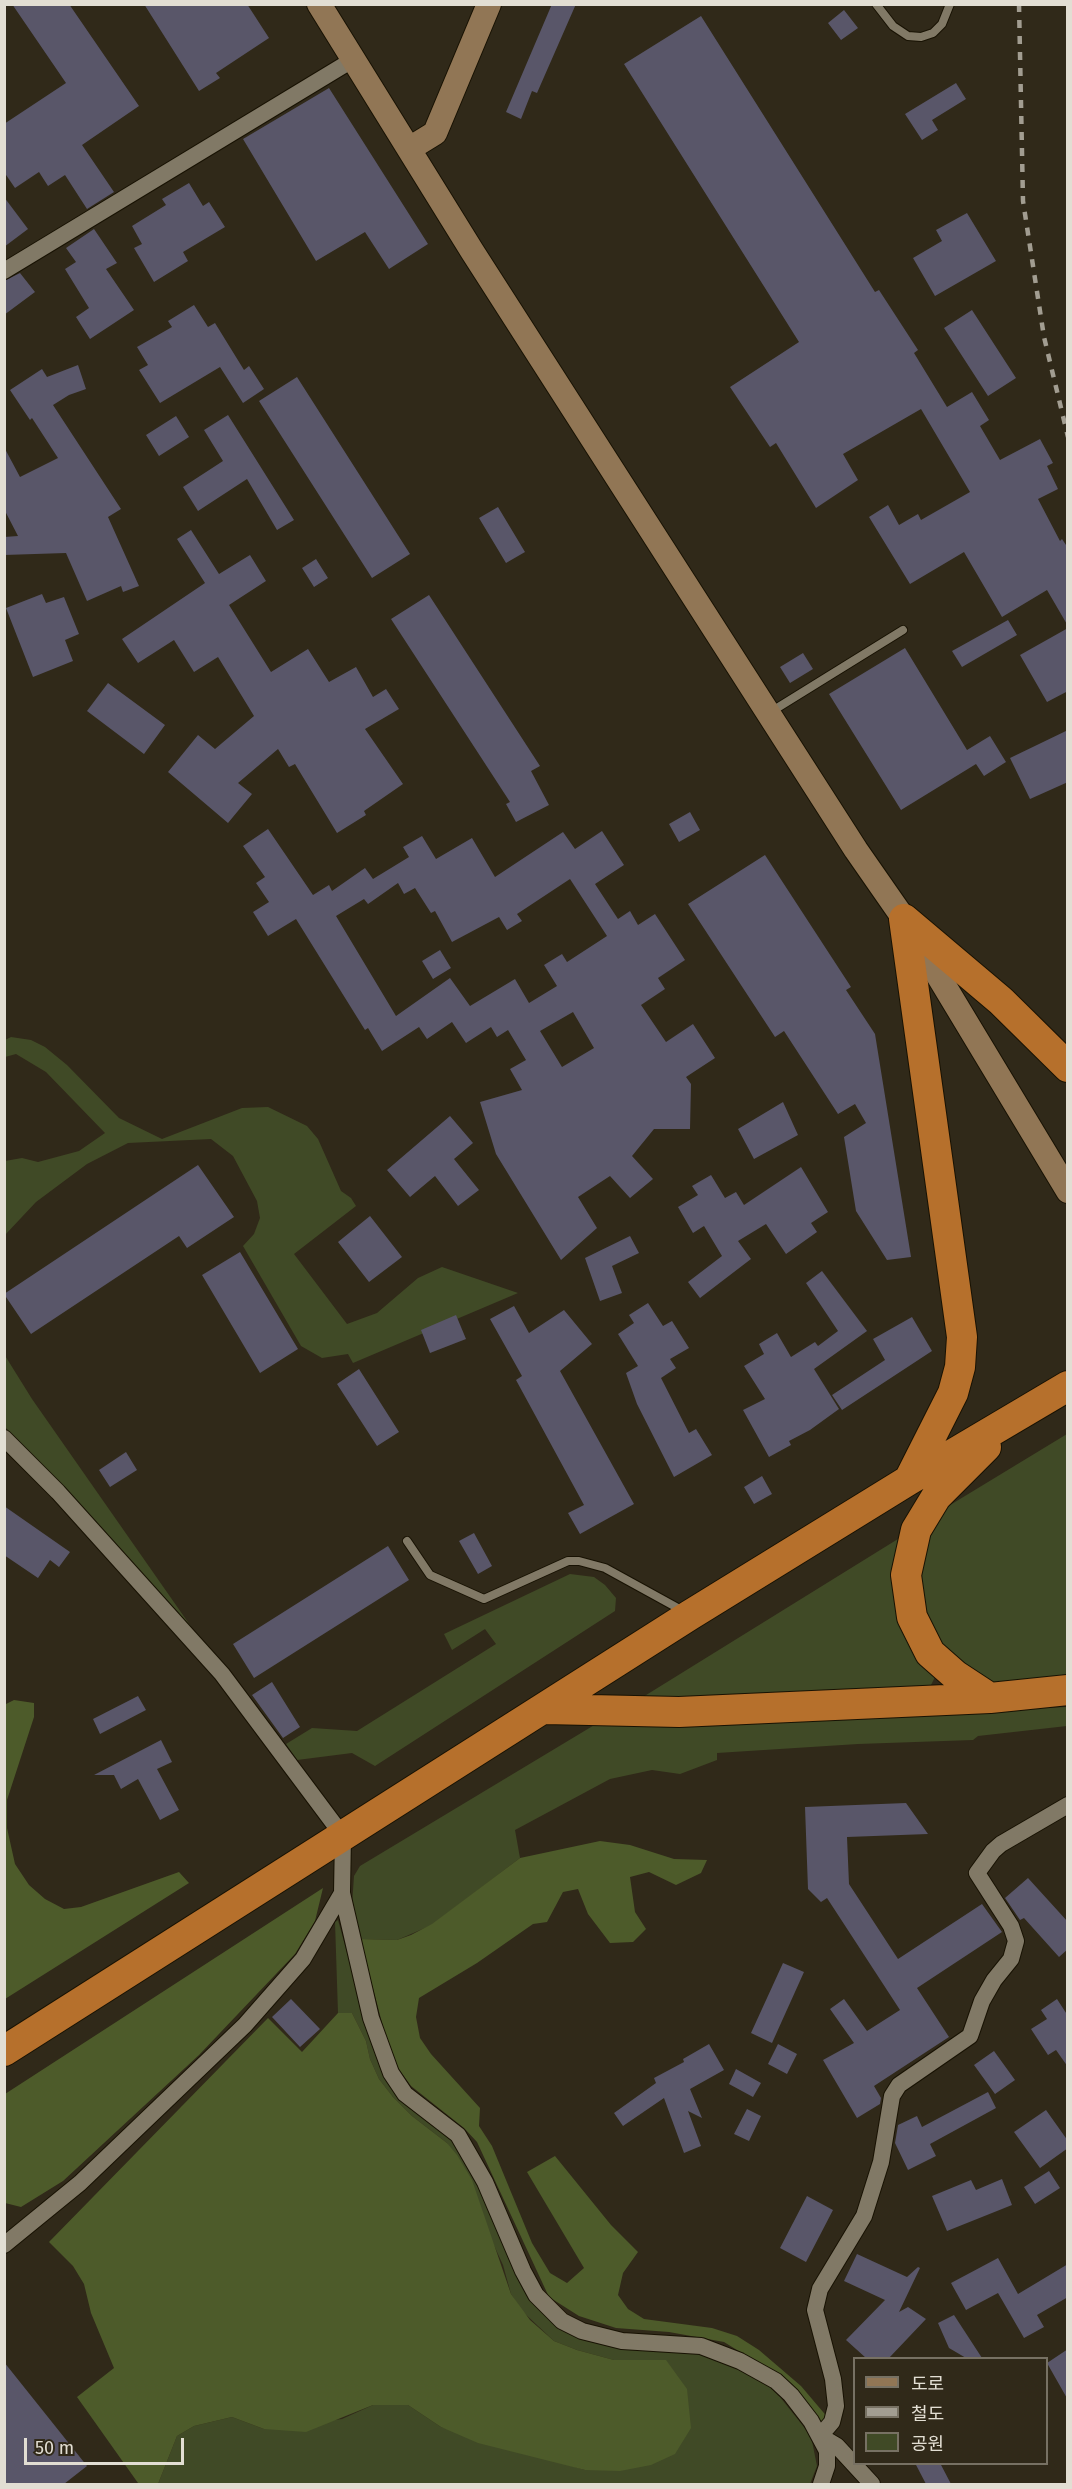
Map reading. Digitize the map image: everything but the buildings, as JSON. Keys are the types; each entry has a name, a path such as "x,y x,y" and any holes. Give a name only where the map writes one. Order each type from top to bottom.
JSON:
{"highway":[{"path":"904,919 1001,1001 1068,1067"},
{"path":"904,919 962,1337 960,1367 953,1393 909,1480"},
{"path":"4,2051 690,1615 909,1480 1068,1386"},
{"path":"990,1698 956,1675 930,1653 912,1617 906,1575 916,1530 936,1497 1015,1418"},
{"path":"545,1709 678,1712 990,1698 1068,1690"}],"main road":[{"path":"319,4 856,850 904,919 1068,1191"},
{"path":"409,149 435,133 489,4"}],"street":[{"path":"4,271 354,59"},
{"path":"4,1438 58,1492 222,1674 343,1836 342,1893 371,2018 391,2073 405,2094 458,2135 485,2182 523,2271 548,2308 562,2321 601,2337 701,2346 740,2361 776,2381 791,2395 820,2436 827,2451 827,2466 821,2484"},
{"path":"820,2436 832,2422 836,2406 833,2379 815,2310 820,2289 864,2216 890,2121 892,2096 899,2085 970,2036 982,2001 994,1980 1011,1959 1016,1941 1011,1926 977,1873 1001,1844 1068,1805"},
{"path":"4,2245 80,2183 245,2025 303,1959 342,1893"},
{"path":"820,2436 837,2446 853,2463"},
{"path":"854,2465 872,2484"}],"lane":[{"path":"876,4 893,26 908,36 921,37 933,33 942,24 950,4"},
{"path":"769,713 903,630"},
{"path":"407,1541 430,1575 484,1599 568,1561 579,1561 605,1568 690,1615"}],"green space":[{"path":"11,1037 31,1040 45,1047 67,1065 119,1118 162,1139 242,1108 268,1107 307,1126 318,1139 341,1191 351,1198 356,1206 294,1254 347,1324 377,1313 418,1278 442,1267 518,1293 353,1363 348,1354 322,1358 301,1346 243,1246 254,1234 260,1218 257,1201 233,1156 211,1139 128,1143 87,1164 36,1202 5,1235 5,1161 22,1158 38,1162 79,1151 105,1133 46,1072 16,1054 5,1057 5,1040"},
{"path":"4,1354 32,1399 192,1628 58,1481 5,1427"},
{"path":"1067,1434 1067,1683 1000,1685 979,1679 942,1647 921,1604 921,1558 937,1513"},
{"path":"906,1534 936,1675 927,1693 630,1705"},
{"path":"570,1574 594,1577 605,1585 616,1598 615,1611 375,1766 352,1753 297,1760 286,1744 312,1728 357,1731 496,1644 485,1629 452,1650 444,1634"},
{"path":"14,1700 34,1703 34,1717 7,1800 7,1828 15,1864 29,1885 45,1899 64,1909 81,1907 179,1872 189,1883 5,1999 4,1705"},
{"path":"1067,1707 1067,1726 978,1736 973,1740 858,1744 717,1753 717,1760 680,1774 652,1770 610,1779 515,1830 520,1858 432,1925 397,1940 360,1939 352,1905 354,1876 360,1866 596,1724"},
{"path":"600,1841 630,1845 674,1859 707,1860 701,1873 676,1885 649,1872 630,1877 635,1912 646,1929 633,1942 610,1943 588,1914 578,1889 563,1892 547,1922 533,1924 477,1963 419,1998 416,2017 420,2038 431,2054 480,2108 479,2126 492,2146 532,2243 550,2273 567,2283 584,2268 527,2172 555,2156 611,2225 638,2252 623,2273 618,2295 628,2309 644,2319 712,2328 737,2336 759,2350 801,2386 829,2419 822,2427 771,2371 724,2342 669,2332 616,2328 579,2316 549,2297 477,2142 464,2128 411,2086 396,2065 386,2038 360,1939 397,1940 411,1935 432,1924 520,1858"},
{"path":"323,1888 315,1921 295,1954 199,2055 63,2181 21,2207 5,2203 5,2094"},
{"path":"338,1920 371,2040 464,2155 534,2305 556,2324 699,2352 762,2380 780,2397 811,2436 817,2466 810,2484 158,2484 177,2436 194,2426 232,2417 264,2429 342,2419 373,2405 408,2405 441,2427 585,2470 666,2361 614,2360 577,2350 554,2341 522,2311 511,2294 503,2265 447,2143 412,2116 393,2097 379,2079 370,2059 366,2041 352,2013 338,2013 335,1922"},
{"path":"338,2013 352,2013 366,2041 370,2059 379,2079 393,2097 412,2116 447,2143 457,2155 472,2180 511,2294 530,2320 554,2341 577,2350 614,2360 666,2360 687,2389 691,2428 675,2454 651,2465 620,2471 585,2470 478,2443 441,2427 408,2405 373,2405 306,2432 264,2429 232,2417 194,2426 177,2436 158,2484 137,2484 77,2397 114,2368 91,2313 84,2284 73,2266 49,2242 268,2018 302,2052"}],"railway":[{"path":"1019,4 1023,201 1044,337 1068,437"}]}
